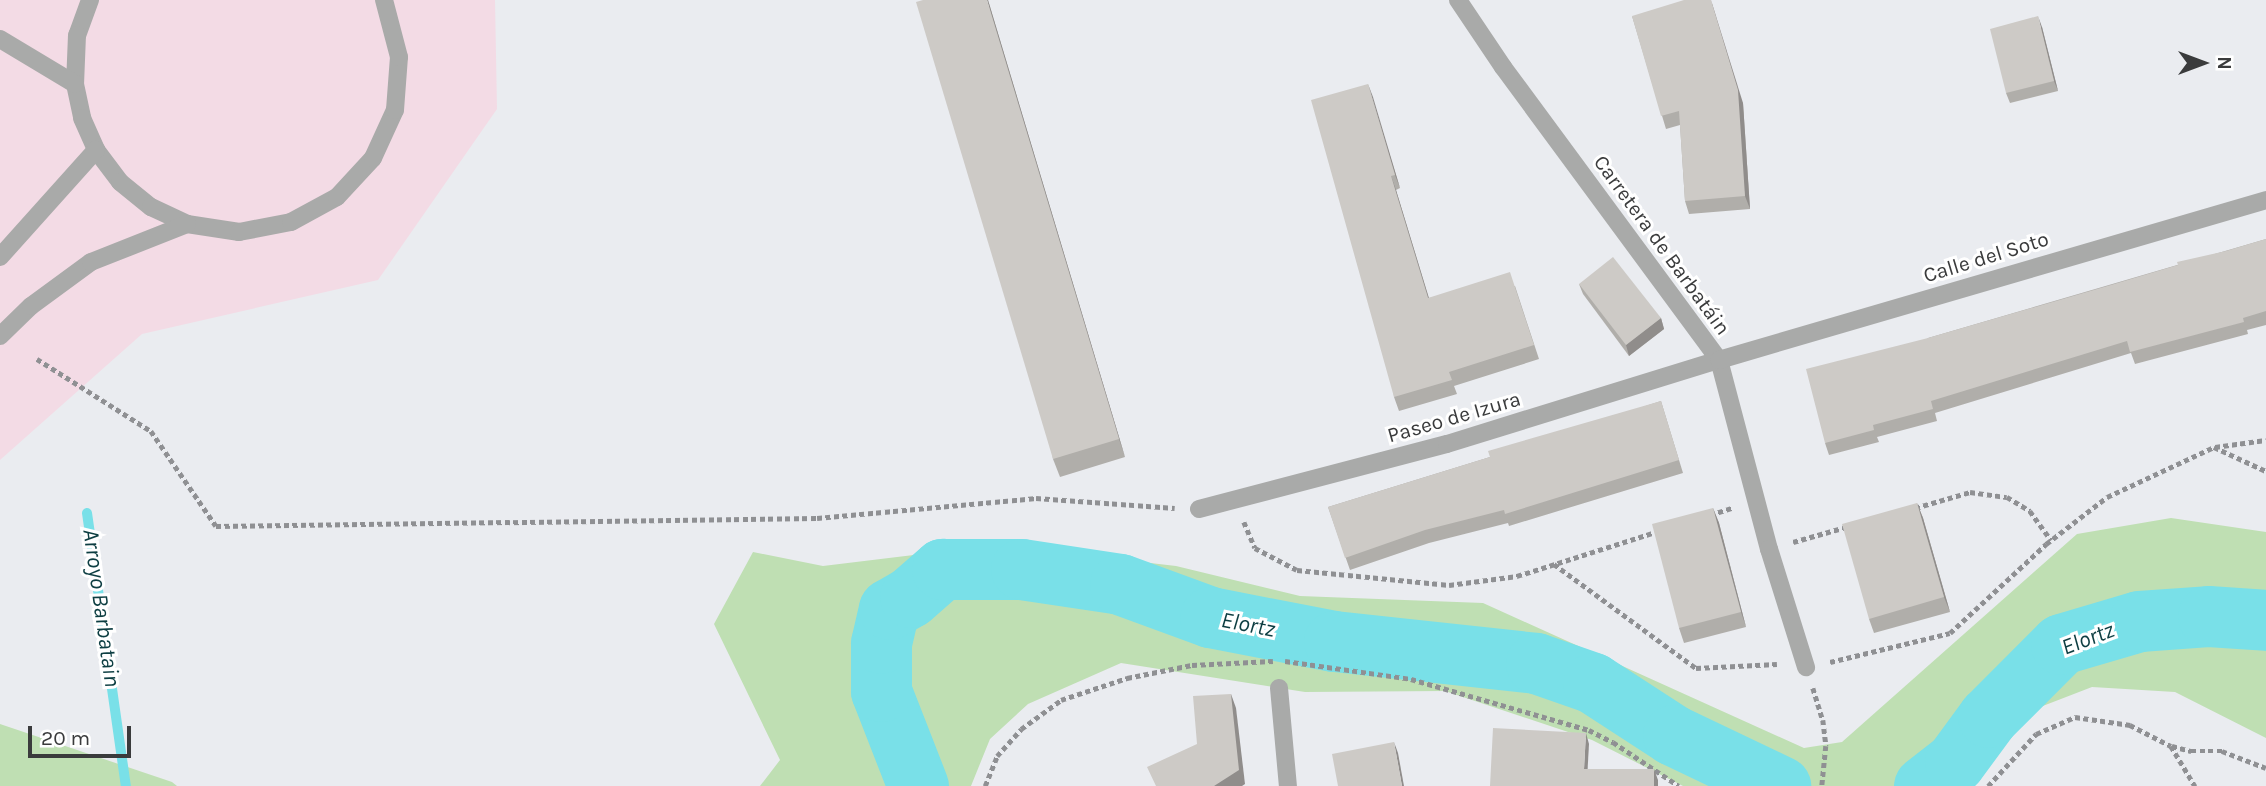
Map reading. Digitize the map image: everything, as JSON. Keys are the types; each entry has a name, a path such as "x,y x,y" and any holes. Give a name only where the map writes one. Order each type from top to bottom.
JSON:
{"street":[{"path":"90,0 77,35 75,83 82,118 96,150 130,190 151,207 187,224 239,232 291,222 337,197 373,158 395,110 400,57 384,0"},
{"name":"Carretera de Barbatáin","path":"1458,0 1503,67 1719,360 1769,549 1806,667"},
{"path":"0,39 75,83"},
{"path":"0,257 96,150"},
{"name":"Calle del Soto","path":"1719,360 2266,200"},
{"path":"0,336 31,306 91,262 139,240 187,224"},
{"name":"Paseo de Izura","path":"1199,509 1447,444 1719,360"},
{"path":"1279,688 1288,786"}],"path":[{"path":"37,359 51,371 151,431 216,526 817,518 1036,498 1199,509"},
{"path":"1554,564 1696,668 1764,662 1806,667 1873,654 1950,633 2051,540 2107,497 2214,447 2266,440"},
{"path":"2214,447 2266,471"},
{"path":"1903,511 1970,492 2007,497 2029,511 2051,540"},
{"path":"1235,500 1255,548 1297,570 1449,585 1517,576 1668,528"},
{"path":"1706,516 1756,500"},
{"path":"1769,549 1849,526"},
{"path":"985,786 997,756 1021,729 1061,700 1127,678 1192,665 1288,660 1411,679 1580,727 1614,742 1679,786"},
{"path":"1806,667 1823,720 1826,746 1822,786"},
{"path":"1988,786 2036,734 2075,717 2130,725 2171,746 2191,751 2222,751 2266,768"},
{"path":"2171,746 2195,786"}],"shaded area":[{"path":"0,0 495,0 497,109 378,280 142,334 0,460"}],"green space":[{"path":"2171,518 2266,532 2266,738 2175,692 2092,687 2035,709 1967,786 1683,786 1592,740 1445,691 1305,692 1121,663 1028,704 990,739 971,786 760,786 780,760 714,624 753,552 823,566 996,545 1176,566 1300,596 1483,603 1804,748 1842,742 2077,534"},
{"path":"0,724 172,782 177,786 0,786"}],"building":[{"path":"987,0 1119,439 1053,459 916,2"},
{"path":"1684,0 1711,0 1738,90 1745,196 1685,201 1679,111 1661,116 1632,16"},
{"path":"2038,16 2054,81 2006,93 1990,29"},
{"path":"1368,84 1395,175 1391,176 1428,298 1510,272 1534,345 1449,372 1452,380 1394,397 1311,100"},
{"path":"2266,239 2266,311 2243,318 2244,322 2130,352 2127,341 1931,401 1933,409 1873,425 1874,430 1825,443 1806,369 1928,338 2178,265 2177,262"},
{"path":"1613,257 1661,318 1626,345 1579,284"},
{"path":"1661,401 1679,460 1505,514 1504,510 1425,530 1345,558 1328,507 1490,457 1488,451"},
{"path":"1917,503 1944,597 1869,619 1842,524"},
{"path":"1713,508 1741,612 1679,628 1652,524"},
{"path":"1231,694 1239,770 1214,786 1156,786 1147,767 1197,744 1193,696"},
{"path":"1493,728 1586,733 1584,769 1654,769 1654,786 1490,786"},
{"path":"1394,742 1402,786 1338,786 1332,754"}],"waterway":[{"name":"Arroyo Barbatain","path":"87,513 126,786"},
{"name":"Elortz","path":"918,786 881,691 881,643 889,609 910,597 942,569 1021,569 1120,584 1210,617 1334,641 1536,663 1593,683 1673,735 1780,786"},
{"name":"Elortz","path":"1924,786 1955,762 1988,717 2061,644 2139,621 2208,616 2266,620"}]}
